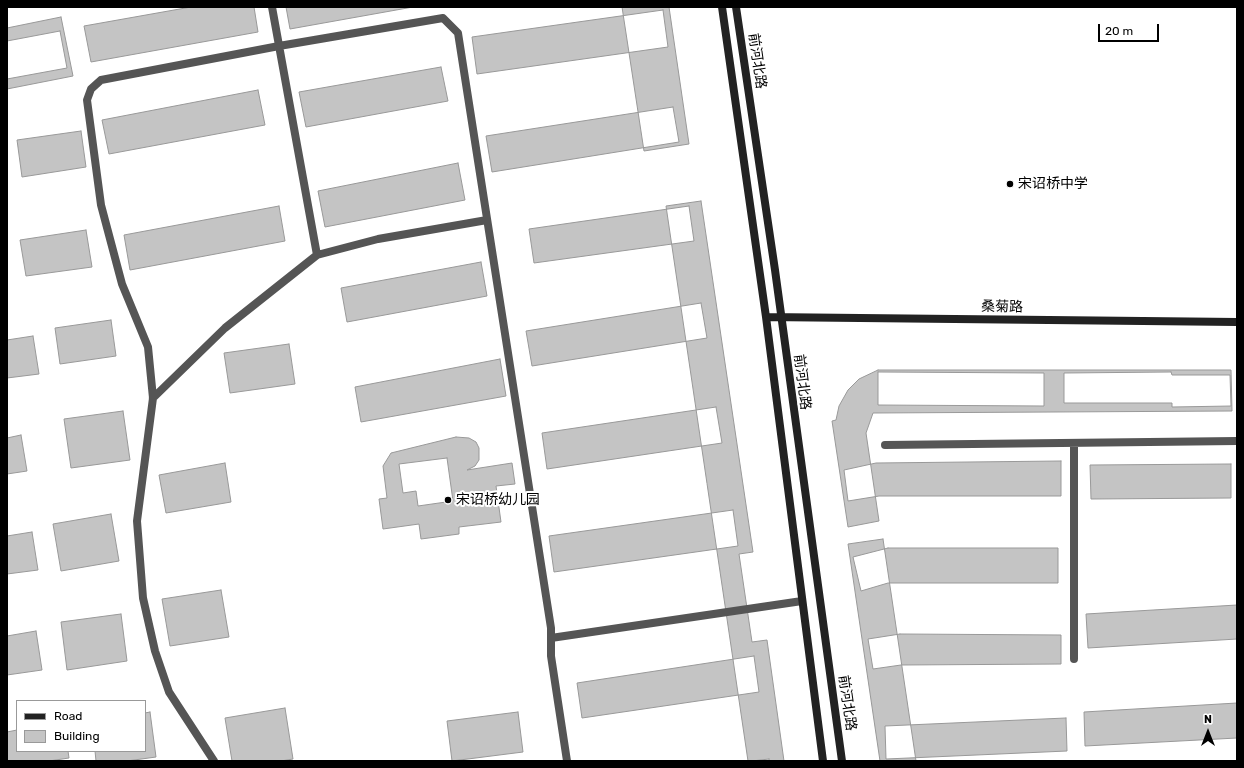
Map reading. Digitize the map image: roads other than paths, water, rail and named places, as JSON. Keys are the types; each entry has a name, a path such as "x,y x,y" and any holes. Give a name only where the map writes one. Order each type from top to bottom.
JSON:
{"main road":[{"name":"前河北路","path":"722,7 766,317 802,602 824,761"},
{"name":"前河北路","path":"736,7 781,318 842,761"},
{"name":"桑菊路","path":"766,317 1237,322"}],"lane":[{"path":"272,7 317,255"},
{"path":"214,761 169,692 155,651 142,598 137,521 153,398 148,347 122,284 102,205 87,100 91,89 101,80 279,46 443,18 458,33 551,628 551,656 567,761"},
{"path":"153,398 225,328 317,255 378,239 487,220"},
{"path":"885,445 1237,441"},
{"path":"1074,443 1074,659"},
{"path":"551,638 802,602"}],"place":[{"name":"宋诏桥中学","path":"1010,184"},
{"name":"宋诏桥幼儿园","path":"448,500"}]}
